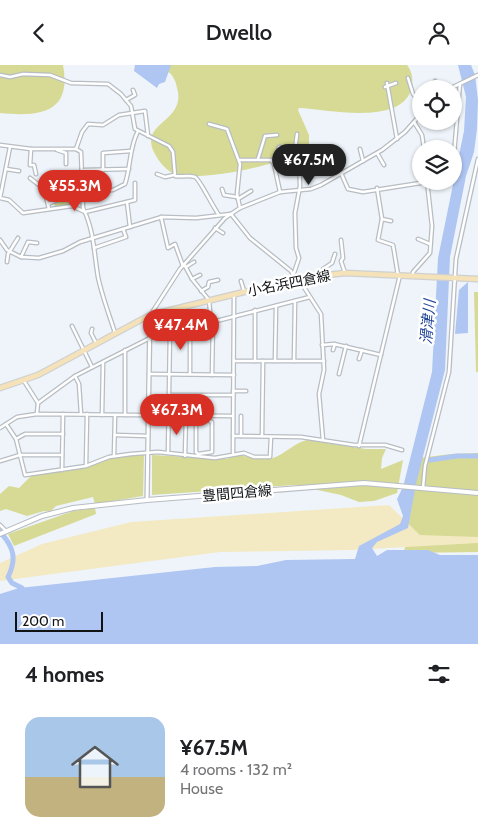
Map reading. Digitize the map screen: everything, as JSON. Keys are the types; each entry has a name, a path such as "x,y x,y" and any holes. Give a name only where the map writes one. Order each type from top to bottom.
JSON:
{"main road":[{"name":"小名浜四倉線","path":"0,388 24,381 150,315 234,294 322,275 345,273 478,279"},
{"name":"豊間四倉線","path":"3,533 42,516 74,508 337,484 401,486 478,493"}],"street":[{"path":"0,75 10,77 23,74 50,75 71,83 105,83 126,100 133,112 134,125 138,131 169,146 173,152 174,175"},
{"path":"462,83 478,75"},
{"path":"408,78 412,91"},
{"path":"387,83 386,87 397,139"},
{"path":"386,87 396,83"},
{"path":"126,100 135,95 133,90"},
{"path":"76,149 82,132 88,124 102,125 119,115 133,112 145,111 148,136"},
{"path":"209,124 227,129 239,160 241,173 237,183 237,198 240,208"},
{"path":"147,500 150,315 153,308 215,228 231,214 240,208 280,192 311,189 378,153 397,139 412,124"},
{"path":"82,192 113,190 124,186 129,169 131,151 138,131"},
{"path":"294,273 299,258 296,247 295,213 299,189 299,156 295,150 297,134"},
{"path":"258,159 265,136 277,135"},
{"path":"0,145 31,149 76,149 81,152 80,172 85,212 93,239 103,298 115,333"},
{"path":"10,147 0,198 9,201 23,213 72,206 85,212 135,200 135,183"},
{"path":"280,192 274,164 279,147 295,150"},
{"path":"31,149 30,165 34,165 36,174"},
{"path":"56,149 66,153 66,164"},
{"path":"360,149 363,161"},
{"path":"103,169 102,153 131,151"},
{"path":"378,153 384,165"},
{"path":"299,156 304,154"},
{"path":"420,488 450,367 453,279 478,159"},
{"path":"239,160 270,160 274,164"},
{"path":"299,168 313,167 325,161"},
{"path":"6,169 19,171"},
{"path":"80,172 84,170 129,169"},
{"path":"340,173 345,186 361,192 376,188 412,184"},
{"path":"158,174 165,177 174,175 195,177 200,180 209,203 219,215"},
{"path":"30,178 44,189 49,209"},
{"path":"359,446 399,275 393,245 378,240 382,219 379,193 376,188"},
{"path":"222,189 224,195 237,198 251,191"},
{"path":"413,276 413,272 428,255 430,244 432,226 428,190"},
{"path":"48,204 57,200"},
{"path":"127,202 130,227"},
{"path":"0,240 10,251 21,257 45,257 161,217 196,218 231,214"},
{"path":"231,214 250,238 294,273 321,314 324,361 318,394 323,441"},
{"path":"161,217 168,248 175,244 192,279 209,300 212,321 212,375"},
{"path":"382,219 391,221"},
{"path":"215,228 223,233"},
{"path":"94,248 126,237 123,229"},
{"path":"7,262 10,251 18,238"},
{"path":"418,239 430,244"},
{"path":"341,240 343,257 341,261 345,273"},
{"path":"21,257 28,242 38,243"},
{"path":"331,265 335,254"},
{"path":"185,266 194,261"},
{"path":"322,275 323,269 341,261"},
{"path":"192,279 200,275"},
{"path":"201,291 208,287 209,282 218,280"},
{"path":"241,281 244,292"},
{"path":"233,453 234,294"},
{"path":"38,403 74,376 150,338 310,297"},
{"path":"294,361 296,301"},
{"path":"275,361 276,306"},
{"path":"255,310 255,361"},
{"path":"72,325 92,367"},
{"path":"190,327 190,375"},
{"path":"92,329 91,333 96,343"},
{"path":"168,454 170,332"},
{"path":"322,345 335,344 381,355"},
{"path":"333,350 335,344"},
{"path":"339,374 346,346"},
{"path":"125,350 125,415"},
{"path":"360,359 362,350"},
{"path":"234,361 324,361"},
{"path":"262,436 263,361"},
{"path":"102,415 103,362"},
{"path":"149,374 234,375"},
{"path":"74,376 79,385 81,414"},
{"path":"24,381 38,403 37,413"},
{"path":"233,391 246,391"},
{"path":"169,395 233,395"},
{"path":"0,423 1,427 17,417 37,413 233,416"},
{"path":"62,470 63,414"},
{"path":"86,466 87,415"},
{"path":"114,415 114,456"},
{"path":"185,456 186,416"},
{"path":"241,416 241,436"},
{"path":"205,417 212,422 212,452 210,454 196,452 196,421 205,417"},
{"path":"6,425 16,439 25,475 86,466 114,456 148,453 221,457 233,453 244,453 254,457 270,457 271,437"},
{"path":"16,439 25,434 63,434"},
{"path":"114,435 148,435"},
{"path":"233,436 262,436 359,446 385,445 402,450"},
{"path":"0,461 20,455 62,455"},
{"path":"0,525 3,533"}],"green space":[{"path":"0,65 63,65 65,81 63,93 58,102 50,109 28,114 0,113"},
{"path":"147,65 407,65 411,72 412,87 406,99 394,107 380,111 363,113 299,108 298,110 309,135 309,145 299,152 284,159 244,170 223,174 186,176 174,174 166,168 157,157 152,145 153,133 172,113 178,100 176,82 163,69"},
{"path":"59,189 70,195 78,194 79,203 55,207 54,202 58,201"},
{"path":"474,292 478,292 478,372 476,372"},
{"path":"307,440 366,449 386,449 382,458 381,469 403,460 397,493 374,501 359,502 341,495 294,485 152,495 152,455 227,459 244,456 267,459 273,458"},
{"path":"478,453 478,552 404,553 419,458"},
{"path":"144,455 143,496 95,504 93,497 56,506 50,512 44,511 27,516 6,509 0,511 0,494 9,486 19,488 31,476 86,468 115,457"},
{"path":"95,508 96,514 14,546 8,534 73,511"}],"sand":[{"path":"389,505 420,535 478,537 478,543 352,550 220,552 0,581 0,563 42,544 131,522"}],"water":[{"path":"135,65 171,65 165,82 159,84 157,88 134,71"},
{"path":"458,65 471,65 475,75 478,100 477,129 474,152 466,176 450,257 445,370 416,484 408,528 377,542 372,548 377,556 387,550 428,550 440,555 478,555 478,644 0,644 0,594 19,588 215,567 257,566 286,560 355,559 359,546 400,524 403,516 397,499 403,487 432,372 438,258 452,190 462,190 462,141 466,97"},
{"path":"468,282 468,333 455,334 459,290"}],"waterway":[{"path":"430,460 457,456 478,456"},
{"path":"0,532 13,553 13,564 8,577 12,583 22,588"}],"water label":[{"name":"滑津川","path":"428,322"}]}
